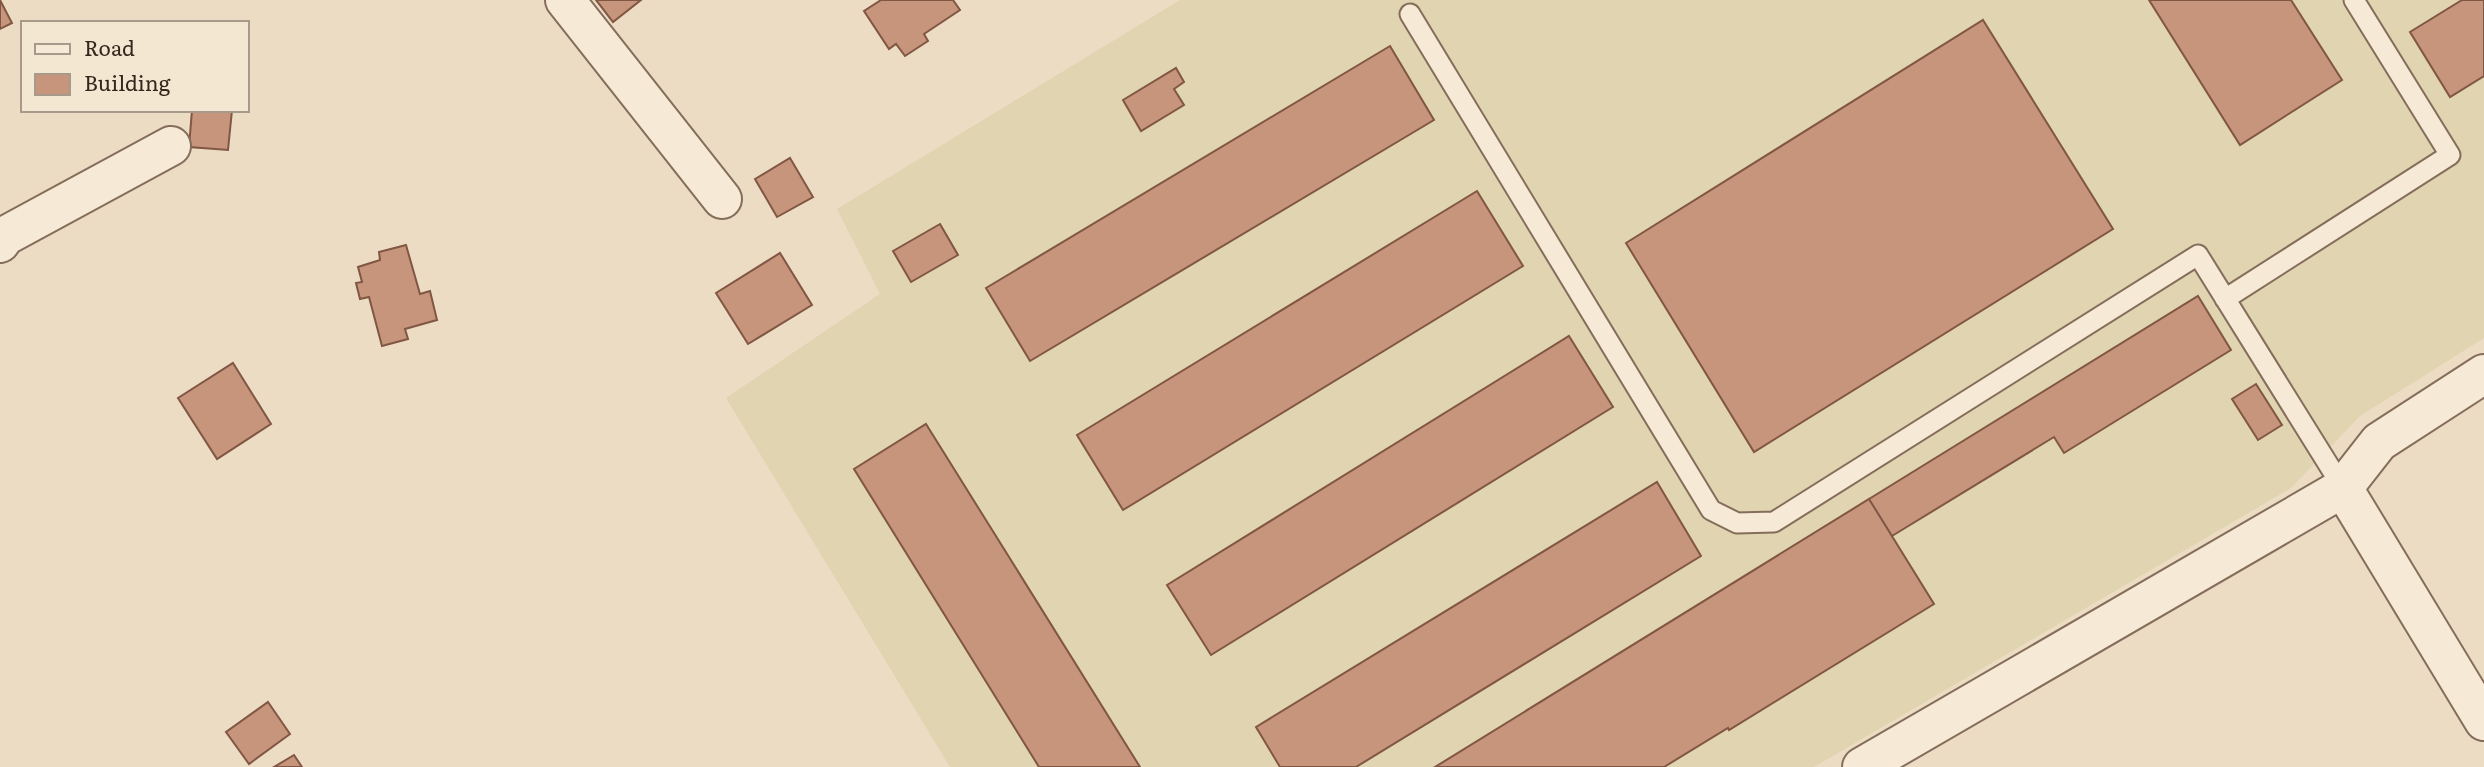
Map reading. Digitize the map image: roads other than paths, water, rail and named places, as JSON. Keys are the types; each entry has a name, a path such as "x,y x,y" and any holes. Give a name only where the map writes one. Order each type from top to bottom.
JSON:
{"street":[{"path":"565,0 722,199"},
{"path":"0,243 5,236 171,146"},
{"path":"1862,767 2343,488 2379,442 2484,374"},
{"path":"2343,488 2484,720"}],"lane":[{"path":"2225,299 2449,155 2354,0"},
{"path":"1410,14 1711,510 1737,523 1774,522 2198,255 2343,488"}]}
